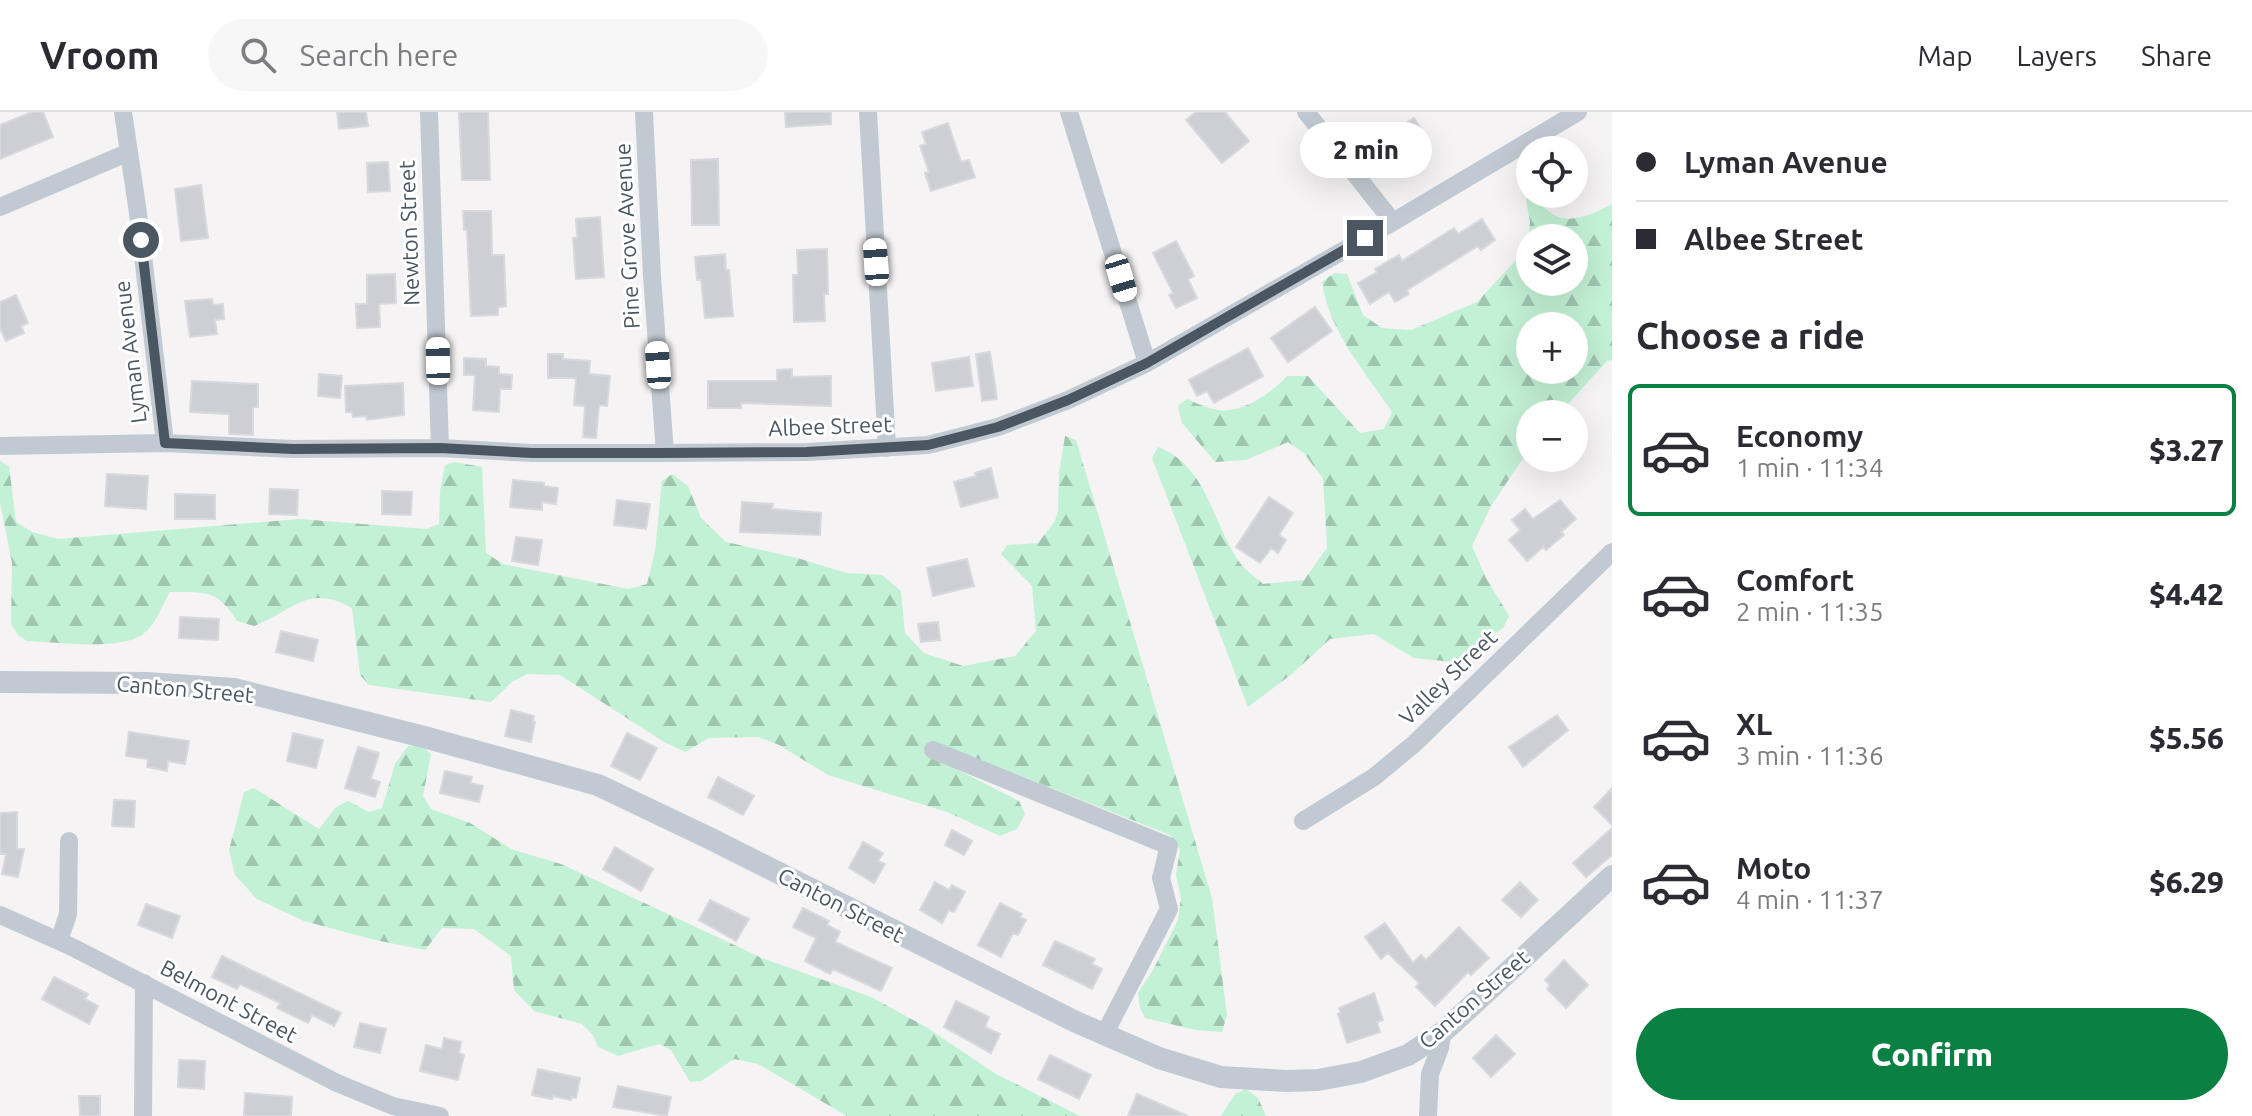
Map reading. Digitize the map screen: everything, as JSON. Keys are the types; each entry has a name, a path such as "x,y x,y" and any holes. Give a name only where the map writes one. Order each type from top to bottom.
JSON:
{"street":[{"name":"Lyman Avenue","path":"123,112 165,443"},
{"name":"Newton Street","path":"429,112 440,448"},
{"name":"Pine Grove Avenue","path":"644,112 665,453"},
{"path":"868,112 887,448"},
{"path":"1069,112 1147,363"},
{"path":"1306,112 1393,222"},
{"name":"Albee Street","path":"0,446 165,443 293,449 440,448 532,453 665,453 807,452 928,445 998,427 1068,400 1147,363 1578,112"},
{"path":"0,207 127,153"},
{"name":"Valley Street","path":"1303,821 1374,777 1414,744 1612,552"},
{"name":"Canton Street","path":"0,682 147,683 234,689 598,785 1104,1035 1159,1058 1221,1077 1318,1080 1361,1072 1408,1055 1442,1033 1612,876"},
{"path":"933,750 1169,846 1161,878 1169,909 1104,1035"},
{"path":"59,941 68,914 69,841"},
{"name":"Belmont Street","path":"0,915 144,983 381,1109 440,1116"},
{"path":"143,1116 144,983"},
{"path":"1428,1116 1430,1074 1442,1033"}],"green space":[{"path":"1612,204 1612,360 1607,361 1588,382 1588,312 1516,312 1516,384 1586,384 1572,400 1516,400 1516,469 1491,506 1472,546 1486,578 1509,616 1503,628 1453,662 1414,658 1374,634 1330,639 1293,673 1248,707 1152,458 1158,447 1188,468 1199,482 1230,548 1245,569 1263,584 1304,580 1327,548 1323,479 1304,453 1288,442 1246,460 1215,462 1182,423 1178,406 1187,399 1218,410 1237,409 1265,395 1287,376 1308,376 1360,433 1384,429 1392,412 1340,334 1322,282 1334,273 1347,274 1363,315 1382,328 1411,330 1477,302 1516,260 1516,296 1588,296 1588,224 1530,224 1527,208 1546,208 1561,218 1571,219"},
{"path":"1065,436 1076,440 1212,898 1227,1015 1222,1032 1196,1030 1145,1018 1140,1008 1138,993 1178,920 1181,898 1176,875 1180,849 1170,835 935,742 927,754 1019,801 1025,814 1017,829 1000,836 947,812 828,775 779,745 758,737 709,738 685,752 664,742 560,675 527,674 512,682 491,702 369,685 360,675 352,608 324,598 301,602 254,626 237,621 223,603 209,594 170,592 155,620 143,634 104,644 27,641 18,635 11,624 12,563 0,502 0,461 9,466 16,522 32,532 58,539 299,519 426,529 439,524 445,465 455,462 482,467 486,553 503,564 628,589 647,584 655,551 662,481 672,474 688,486 701,518 726,542 847,573 882,575 901,591 905,633 924,653 963,666 1015,656 1036,631 1032,586 1001,554 1007,545 1038,543 1055,521"},
{"path":"408,746 422,746 431,754 423,796 431,809 470,823 511,849 561,864 762,958 871,997 926,1027 996,1074 1080,1116 847,1116 758,1064 734,1059 701,1081 690,1082 671,1050 659,1044 618,1056 598,1047 593,1035 582,1024 534,1011 514,990 511,956 474,929 442,928 425,950 375,940 304,921 257,899 235,875 229,850 244,792 254,788 319,829 336,807 348,801 369,812 382,808 395,764"},
{"path":"1246,1089 1258,1098 1266,1116 1221,1116 1235,1094"}],"building":[{"path":"32,112 43,112 53,137 0,159 0,125"},
{"path":"337,112 366,112 368,126 339,129"},
{"path":"459,112 488,112 490,180 462,180"},
{"path":"785,112 831,112 831,124 786,127"},
{"path":"1196,112 1225,112 1249,141 1222,163 1186,120"},
{"path":"1414,118 1427,138 1385,164 1372,144"},
{"path":"948,123 961,162 969,160 975,177 931,191 925,173 929,172 920,146 926,144 922,132"},
{"path":"718,159 719,225 692,225 691,160"},
{"path":"388,162 390,191 368,192 367,163"},
{"path":"201,185 208,238 181,241 175,189"},
{"path":"463,211 491,211 492,255 504,255 506,306 498,307 498,315 471,316 467,230 464,230"},
{"path":"600,217 604,277 576,279 573,238 577,238 576,219"},
{"path":"1482,219 1495,240 1481,250 1478,246 1407,290 1409,294 1395,302 1389,292 1370,304 1358,283 1377,272 1375,269 1399,255 1402,261 1454,228 1458,234"},
{"path":"1176,241 1194,276 1188,279 1197,298 1176,308 1169,295 1173,293 1153,253"},
{"path":"827,249 825,321 794,322 793,275 798,275 797,250"},
{"path":"725,254 733,316 705,318 695,257"},
{"path":"395,274 396,303 379,304 380,327 357,328 356,304 367,304 367,275"},
{"path":"16,295 28,323 21,326 24,333 6,341 0,328 0,302"},
{"path":"212,299 213,305 223,304 224,319 215,320 217,334 190,337 185,301"},
{"path":"1315,307 1332,331 1288,362 1271,338"},
{"path":"1248,348 1263,376 1214,403 1207,391 1197,396 1189,380"},
{"path":"990,352 997,399 982,401 976,354"},
{"path":"548,354 563,354 563,359 590,361 589,374 610,376 607,406 599,405 596,438 583,437 585,406 574,405 576,378 548,378"},
{"path":"969,357 973,386 936,391 932,363"},
{"path":"464,358 486,359 486,366 499,367 499,374 512,375 511,389 500,389 499,412 473,410 475,375 464,375"},
{"path":"792,369 792,377 831,376 831,406 741,403 741,408 708,408 708,381 777,381 777,370"},
{"path":"319,374 342,376 340,398 318,396"},
{"path":"192,381 258,384 258,407 253,407 253,435 229,434 229,414 190,412"},
{"path":"403,383 404,415 367,420 366,416 353,417 352,412 346,412 345,386"},
{"path":"991,468 998,497 961,507 954,482"},
{"path":"107,474 148,476 146,509 105,506"},
{"path":"513,480 544,483 544,486 558,488 556,504 542,502 542,510 510,507"},
{"path":"270,489 298,490 297,515 269,514"},
{"path":"382,491 412,492 411,515 382,514"},
{"path":"175,494 215,495 215,519 175,519"},
{"path":"1269,497 1293,513 1279,535 1286,540 1278,553 1271,548 1260,563 1236,547"},
{"path":"617,500 650,504 646,529 614,525"},
{"path":"1560,500 1576,519 1561,532 1564,535 1527,561 1509,540 1520,530 1512,520 1525,509 1533,519"},
{"path":"742,502 773,504 772,509 821,513 820,535 740,532"},
{"path":"516,537 542,540 538,565 512,561"},
{"path":"967,559 974,586 933,596 927,568"},
{"path":"180,617 219,619 218,640 179,638"},
{"path":"938,622 940,640 921,642 918,624"},
{"path":"281,631 318,640 313,661 276,652"},
{"path":"511,710 534,716 531,742 505,736"},
{"path":"1557,715 1568,730 1523,767 1509,747"},
{"path":"129,732 189,741 185,764 168,761 167,771 147,767 148,759 126,756"},
{"path":"293,733 323,740 316,768 287,761"},
{"path":"627,733 657,748 640,780 611,766"},
{"path":"358,747 379,753 371,779 380,782 375,797 345,788"},
{"path":"445,771 472,777 470,783 483,786 479,802 440,793"},
{"path":"718,777 754,796 743,815 708,797"},
{"path":"1612,788 1612,825 1594,807"},
{"path":"114,800 135,801 134,827 112,826"},
{"path":"17,812 17,849 24,849 18,877 2,874 6,854 0,854 0,813"},
{"path":"1612,828 1612,855 1586,877 1573,863"},
{"path":"952,830 972,841 964,855 945,845"},
{"path":"863,842 883,853 878,861 885,864 874,883 849,868"},
{"path":"615,847 653,869 641,891 603,869"},
{"path":"935,882 949,890 952,885 965,892 954,912 949,910 942,923 920,910"},
{"path":"1520,882 1538,900 1521,917 1502,900"},
{"path":"710,900 749,919 736,941 699,920"},
{"path":"1000,903 1022,914 1020,917 1026,920 1018,935 1013,933 1001,957 978,945"},
{"path":"146,904 180,916 172,938 138,925"},
{"path":"803,908 829,921 827,925 840,932 835,942 892,968 881,991 833,969 830,974 805,961 816,938 793,927"},
{"path":"1385,923 1413,963 1421,955 1426,960 1459,927 1489,958 1471,975 1468,972 1435,1006 1416,987 1419,983 1388,953 1381,959 1365,937"},
{"path":"1055,941 1095,959 1092,964 1102,969 1092,989 1043,965"},
{"path":"222,956 341,1013 334,1026 312,1015 308,1023 277,1008 280,1003 240,984 237,989 212,977"},
{"path":"1564,960 1588,985 1566,1008 1547,989 1550,985 1545,980"},
{"path":"54,977 88,994 85,999 98,1006 89,1024 42,999"},
{"path":"1374,993 1383,1020 1377,1022 1380,1032 1347,1043 1339,1008"},
{"path":"956,1001 989,1017 985,1027 1000,1034 991,1053 944,1027"},
{"path":"360,1023 386,1029 380,1053 354,1047"},
{"path":"1496,1035 1515,1054 1491,1077 1473,1058"},
{"path":"444,1038 461,1042 459,1053 464,1055 458,1080 420,1071 426,1045 442,1049"},
{"path":"1050,1055 1091,1075 1079,1099 1038,1079"},
{"path":"179,1060 205,1061 204,1089 178,1087"},
{"path":"538,1069 580,1078 576,1098 572,1097 571,1100 553,1096 552,1099 532,1095"},
{"path":"618,1086 671,1097 667,1116 613,1107"},
{"path":"245,1093 292,1097 291,1116 244,1116"},
{"path":"1137,1094 1188,1116 1128,1116"},
{"path":"79,1096 100,1096 100,1116 80,1116"}],"route":[{"path":"141,240 165,443 293,449 440,448 532,453 659,453 807,452 928,445 998,427 1068,400 1147,363 1365,238"}]}
